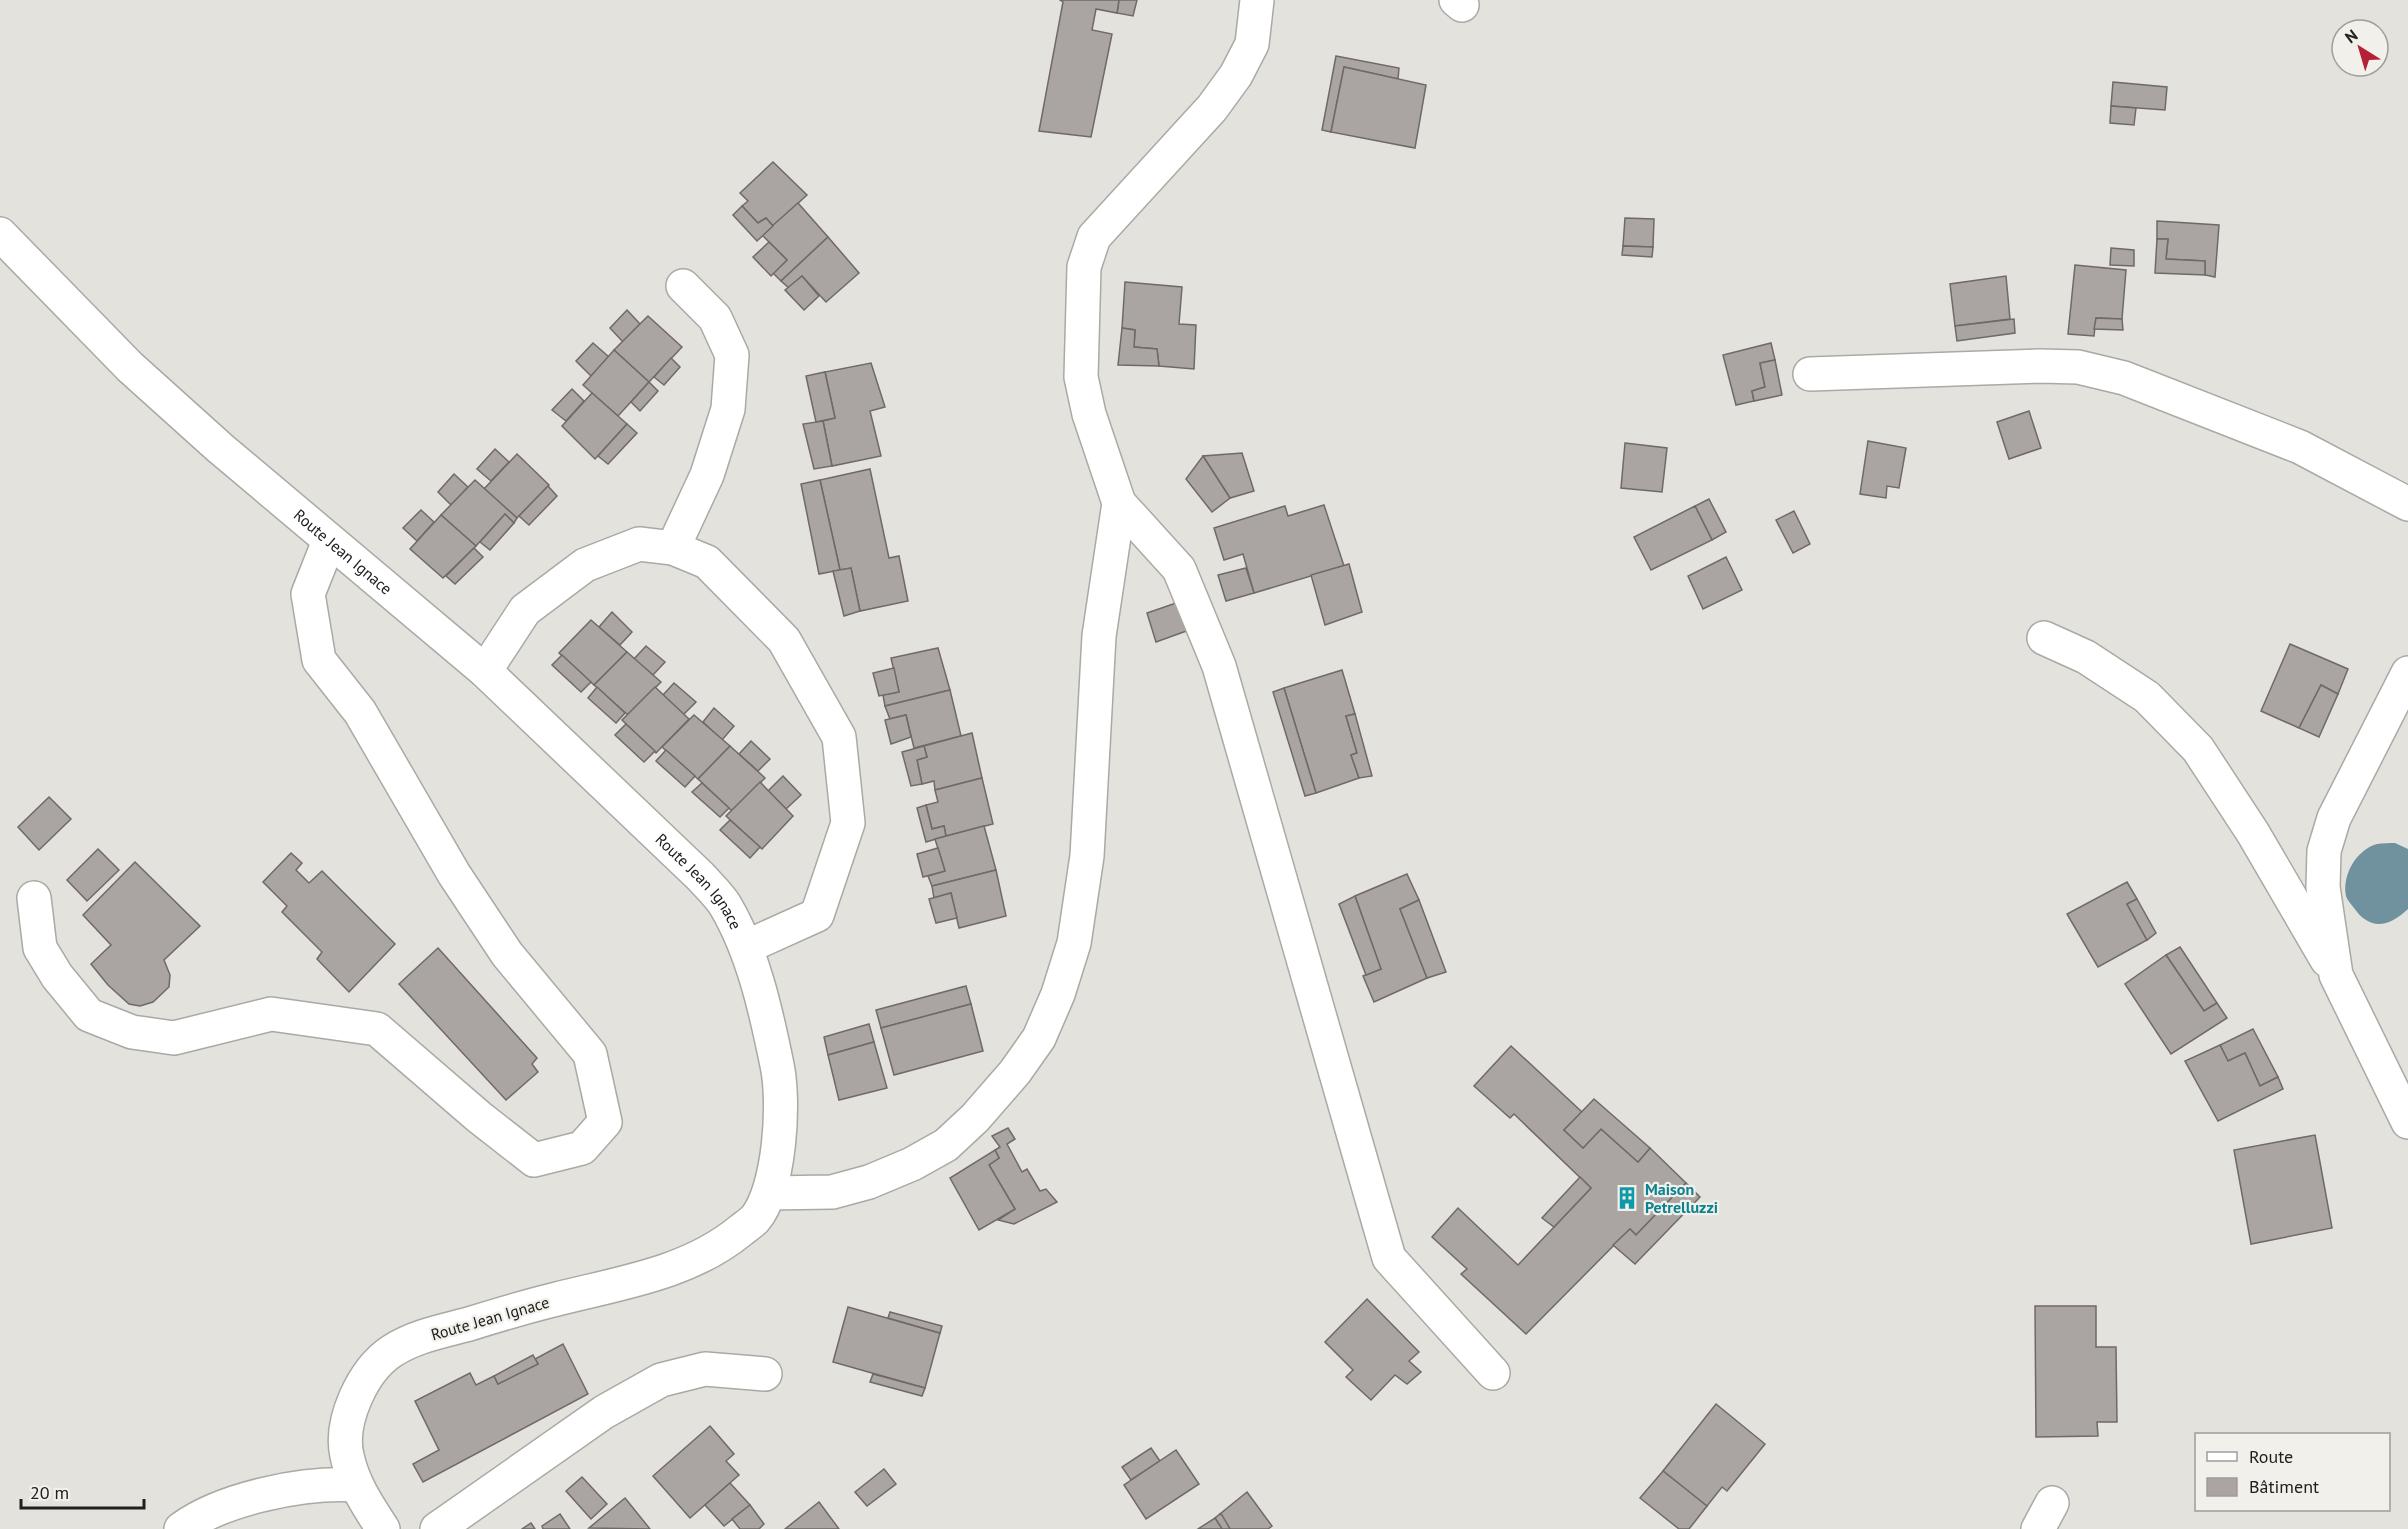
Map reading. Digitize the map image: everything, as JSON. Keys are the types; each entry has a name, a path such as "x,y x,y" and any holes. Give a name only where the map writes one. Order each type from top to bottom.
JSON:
{"street":[{"path":"1257,0 1252,44 1236,75 1212,108 1094,237 1084,267 1081,377 1089,414 1119,503 1179,569 1219,666 1389,1258 1493,1373"},
{"name":"Route Jean Ignace","path":"0,234 130,367 220,448 485,671 699,876 724,903 746,947 782,1087 780,1131 769,1193 756,1218 730,1239 695,1259 627,1283 557,1299 419,1337 391,1352 369,1372 354,1400 347,1430 346,1454 356,1485 383,1529"},
{"path":"673,548 707,475 728,409 732,355 715,318 682,286"},
{"path":"1810,374 2040,366 2078,367 2124,378 2300,447 2408,504"},
{"path":"769,1193 832,1192 869,1182 929,1155 946,1145 975,1118 1015,1072 1039,1038 1058,994 1074,943 1087,856 1099,636 1119,503"},
{"path":"34,898 40,948 57,976 89,1015 100,1020 132,1032 174,1038 271,1014 377,1029 479,1117 534,1160 582,1148 605,1122 590,1054 507,954 454,874 360,712 319,660 308,594 329,541"},
{"path":"485,671 525,610 585,565 639,544 673,548 706,562 784,640 839,737 848,823 817,915 746,947"},
{"path":"2044,638 2086,657 2147,697 2198,749 2253,834 2336,975 2408,1122"},
{"path":"2336,975 2323,887 2324,851 2334,818 2408,673"},
{"path":"437,1529 603,1412 661,1380 705,1369 765,1374"},
{"path":"181,1529 227,1506 289,1489 326,1483 356,1485"}],"water":[{"path":"2395,843 2408,849 2408,909 2387,923 2373,923 2360,915 2348,900 2346,880 2352,864 2369,847"}],"building":[{"path":"1060,0 1119,0 1117,13 1096,9 1092,30 1112,34 1091,137 1039,131 1063,2"},
{"path":"1119,0 1137,0 1133,16 1117,13"},
{"path":"1336,56 1399,68 1398,79 1344,67 1331,132 1322,130"},
{"path":"1344,67 1426,85 1415,148 1331,132"},
{"path":"2113,82 2167,87 2165,110 2111,106"},
{"path":"2111,106 2136,108 2134,125 2110,123"},
{"path":"773,162 807,195 773,226 766,218 758,223 742,206 748,201 740,193"},
{"path":"798,203 828,237 781,281 773,273 787,260 762,235"},
{"path":"742,206 758,223 766,218 773,226 757,241 733,215"},
{"path":"1625,218 1654,219 1653,247 1623,246"},
{"path":"2157,221 2219,225 2215,277 2205,275 2205,261 2166,259 2168,239 2157,239"},
{"path":"828,237 859,273 826,302 802,276 789,288 781,281"},
{"path":"2157,239 2168,239 2166,259 2205,261 2205,275 2155,273"},
{"path":"769,242 787,260 771,276 753,257"},
{"path":"1623,246 1653,247 1652,257 1622,255"},
{"path":"2111,248 2134,250 2134,266 2110,265"},
{"path":"2075,265 2126,270 2122,319 2096,318 2094,336 2068,334"},
{"path":"802,276 819,296 804,310 785,290"},
{"path":"2006,276 2010,319 1955,326 1950,284"},
{"path":"1125,282 1182,287 1179,324 1196,325 1194,369 1159,366 1157,349 1134,347 1135,330 1122,328"},
{"path":"627,310 640,324 623,342 610,328"},
{"path":"648,316 682,347 649,382 614,350"},
{"path":"2096,318 2122,319 2123,330 2094,329"},
{"path":"2014,319 2015,333 1957,341 1955,326"},
{"path":"1122,328 1135,330 1134,347 1157,349 1159,366 1118,365"},
{"path":"593,343 609,357 591,376 576,361"},
{"path":"1771,343 1775,360 1760,363 1765,387 1752,391 1754,401 1736,405 1723,355"},
{"path":"614,350 649,382 618,416 583,385"},
{"path":"671,358 680,367 664,385 654,377"},
{"path":"1775,360 1782,395 1754,401 1752,391 1765,387 1760,363"},
{"path":"871,363 885,407 870,411 881,456 832,466 823,421 835,418 825,372"},
{"path":"825,372 835,418 816,422 806,376"},
{"path":"649,382 658,391 640,411 631,402"},
{"path":"572,389 584,401 566,421 552,410"},
{"path":"592,393 627,424 595,459 562,426"},
{"path":"2029,411 2041,448 2009,459 1997,422"},
{"path":"823,421 832,466 814,469 803,424"},
{"path":"627,424 637,433 608,464 598,456"},
{"path":"1868,441 1906,448 1899,488 1887,486 1886,498 1860,494"},
{"path":"1625,443 1667,448 1662,492 1621,488"},
{"path":"495,449 509,462 491,481 477,469"},
{"path":"1242,453 1254,491 1230,498 1203,456"},
{"path":"517,454 549,485 517,518 484,489"},
{"path":"1203,456 1230,498 1212,512 1186,479"},
{"path":"870,469 889,558 899,556 908,601 860,611 851,568 840,570 820,480"},
{"path":"454,474 468,487 451,505 438,492"},
{"path":"475,480 517,518 514,523 505,514 476,546 441,515"},
{"path":"820,480 840,570 819,574 801,484"},
{"path":"548,486 557,496 529,525 519,516"},
{"path":"1709,499 1726,532 1712,540 1695,506"},
{"path":"1324,505 1344,566 1254,593 1243,554 1224,560 1214,528 1285,506 1288,516"},
{"path":"1695,506 1712,540 1651,570 1634,537"},
{"path":"421,510 434,522 417,541 403,528"},
{"path":"1794,511 1810,544 1793,553 1776,520"},
{"path":"505,514 514,523 490,550 480,542"},
{"path":"441,515 476,546 443,578 410,549"},
{"path":"474,548 483,557 455,584 446,576"},
{"path":"1726,557 1742,590 1703,609 1688,576"},
{"path":"1349,564 1362,612 1325,625 1311,575"},
{"path":"851,568 860,611 844,616 833,571"},
{"path":"1246,568 1254,593 1226,601 1218,575"},
{"path":"1182,601 1192,629 1156,642 1147,613"},
{"path":"612,612 632,632 620,645 599,627"},
{"path":"591,620 627,652 594,685 559,653"},
{"path":"2290,644 2348,669 2338,694 2321,685 2299,728 2261,711"},
{"path":"646,646 665,662 653,675 634,659"},
{"path":"938,648 950,690 885,706 883,695 899,692 891,658"},
{"path":"627,652 661,682 628,715 594,685"},
{"path":"562,655 591,682 581,692 552,665"},
{"path":"894,668 899,692 879,696 873,673"},
{"path":"1342,670 1355,714 1346,716 1357,753 1351,755 1359,778 1316,793 1284,688"},
{"path":"674,683 696,702 683,715 663,695"},
{"path":"2321,685 2338,694 2319,737 2299,728"},
{"path":"597,687 625,713 616,723 588,698"},
{"path":"655,687 689,719 656,753 622,720"},
{"path":"1284,688 1316,793 1305,796 1273,692"},
{"path":"950,690 961,736 914,748 906,715 890,719 885,706"},
{"path":"714,708 734,726 722,740 703,722"},
{"path":"1355,714 1372,776 1359,778 1351,755 1357,753 1346,716"},
{"path":"694,715 730,746 698,779 662,747"},
{"path":"906,715 911,737 891,744 885,720"},
{"path":"626,724 655,751 644,762 615,735"},
{"path":"972,733 982,778 935,790 934,781 922,784 917,760 927,757 924,746"},
{"path":"751,741 770,759 758,771 739,754"},
{"path":"730,746 765,778 732,811 698,779"},
{"path":"924,746 927,757 917,760 922,784 911,786 902,752"},
{"path":"666,750 695,776 685,787 656,761"},
{"path":"783,776 801,795 786,809 768,791"},
{"path":"982,778 993,824 946,836 944,826 932,829 926,805 938,802 935,790"},
{"path":"760,782 793,816 762,849 726,816"},
{"path":"702,783 729,808 720,817 692,792"},
{"path":"49,797 71,819 39,850 18,827"},
{"path":"926,805 932,829 944,826 946,836 926,842 917,808"},
{"path":"730,820 760,847 750,858 720,830"},
{"path":"984,826 996,870 932,886 928,876 945,871 935,839"},
{"path":"938,848 945,871 923,877 917,854"},
{"path":"98,849 119,870 87,901 67,880"},
{"path":"291,853 302,863 296,870 309,883 322,871 395,944 349,992 317,959 322,952 282,912 287,906 263,882"},
{"path":"135,862 200,926 164,960 170,975 169,987 153,1002 140,1006 129,1004 108,985 91,964 111,945 83,915"},
{"path":"996,870 1006,916 959,928 951,893 934,898 932,886"},
{"path":"1407,874 1419,900 1400,909 1427,978 1374,1002 1363,976 1381,969 1355,896"},
{"path":"2127,882 2137,899 2127,904 2147,940 2098,967 2067,914"},
{"path":"951,893 957,918 936,923 929,899"},
{"path":"1355,896 1381,969 1366,975 1339,904"},
{"path":"2137,899 2156,933 2147,940 2127,904"},
{"path":"1419,900 1446,972 1427,978 1400,909"},
{"path":"2180,947 2217,1003 2204,1011 2166,955"},
{"path":"438,948 537,1058 532,1064 538,1072 506,1100 399,984"},
{"path":"2166,955 2204,1011 2217,1003 2227,1018 2171,1054 2125,984"},
{"path":"966,986 971,1004 881,1028 876,1010"},
{"path":"971,1004 983,1051 894,1075 881,1028"},
{"path":"869,1024 874,1042 828,1055 824,1037"},
{"path":"2253,1029 2278,1077 2260,1086 2245,1053 2228,1061 2220,1045"},
{"path":"874,1042 887,1088 839,1100 828,1055"},
{"path":"2220,1045 2228,1061 2245,1053 2260,1086 2278,1077 2283,1089 2218,1121 2185,1061"},
{"name":"Maison Petrelluzzi","path":"1511,1046 1582,1112 1564,1130 1583,1148 1601,1129 1638,1162 1650,1148 1686,1183 1636,1235 1630,1229 1526,1334 1461,1274 1467,1269 1432,1237 1458,1208 1518,1265 1591,1188 1514,1114 1510,1118 1474,1086"},
{"path":"1594,1099 1650,1148 1638,1162 1601,1129 1583,1148 1564,1130"},
{"path":"1008,1128 1015,1139 1007,1144 1022,1172 1027,1169 1040,1191 1046,1189 1057,1202 1014,1224 998,1220 1015,1209 989,1165 999,1158 995,1150 1000,1147 992,1136"},
{"path":"2315,1135 2332,1228 2251,1244 2234,1150"},
{"path":"995,1150 999,1158 989,1165 1015,1209 979,1230 950,1178"},
{"path":"1580,1177 1591,1188 1554,1227 1542,1218"},
{"path":"1686,1183 1700,1197 1635,1264 1613,1245 1630,1229 1636,1235"},
{"path":"1367,1299 1419,1352 1409,1361 1421,1372 1407,1384 1395,1375 1371,1400 1346,1377 1353,1370 1325,1342"},
{"path":"2035,1306 2096,1306 2096,1347 2116,1347 2117,1422 2097,1422 2098,1436 2036,1437"},
{"path":"848,1307 940,1333 925,1388 833,1362"},
{"path":"890,1312 942,1326 940,1333 888,1318"},
{"path":"563,1344 588,1394 423,1482 413,1464 439,1450 415,1401 470,1373 476,1385 494,1376 498,1384 538,1364 535,1359"},
{"path":"533,1355 538,1364 498,1384 494,1376"},
{"path":"873,1374 925,1388 922,1396 870,1382"},
{"path":"1716,1404 1765,1444 1727,1491 1722,1487 1707,1506 1663,1471"},
{"path":"710,1426 734,1454 726,1461 739,1475 690,1518 653,1476"},
{"path":"1151,1448 1160,1461 1131,1480 1122,1467"},
{"path":"1176,1450 1199,1484 1146,1519 1124,1485"},
{"path":"884,1469 896,1484 867,1506 855,1492"},
{"path":"1663,1471 1707,1506 1689,1529 1679,1529 1640,1498"},
{"path":"582,1477 607,1504 591,1519 566,1491"},
{"path":"730,1483 750,1505 724,1526 705,1505"},
{"path":"1247,1492 1272,1526 1268,1529 1230,1529 1220,1514"},
{"path":"625,1498 650,1529 589,1528"},
{"path":"819,1502 839,1529 785,1529"},
{"path":"750,1505 764,1524 759,1529 740,1529 732,1519"},
{"path":"560,1514 570,1529 543,1529 542,1526"},
{"path":"1220,1514 1230,1529 1222,1529 1215,1518"},
{"path":"1215,1518 1222,1529 1198,1529"},
{"path":"531,1523 535,1529 522,1529"}],"place":[{"name":"Maison Petrelluzzi","path":"1627,1198"}]}
